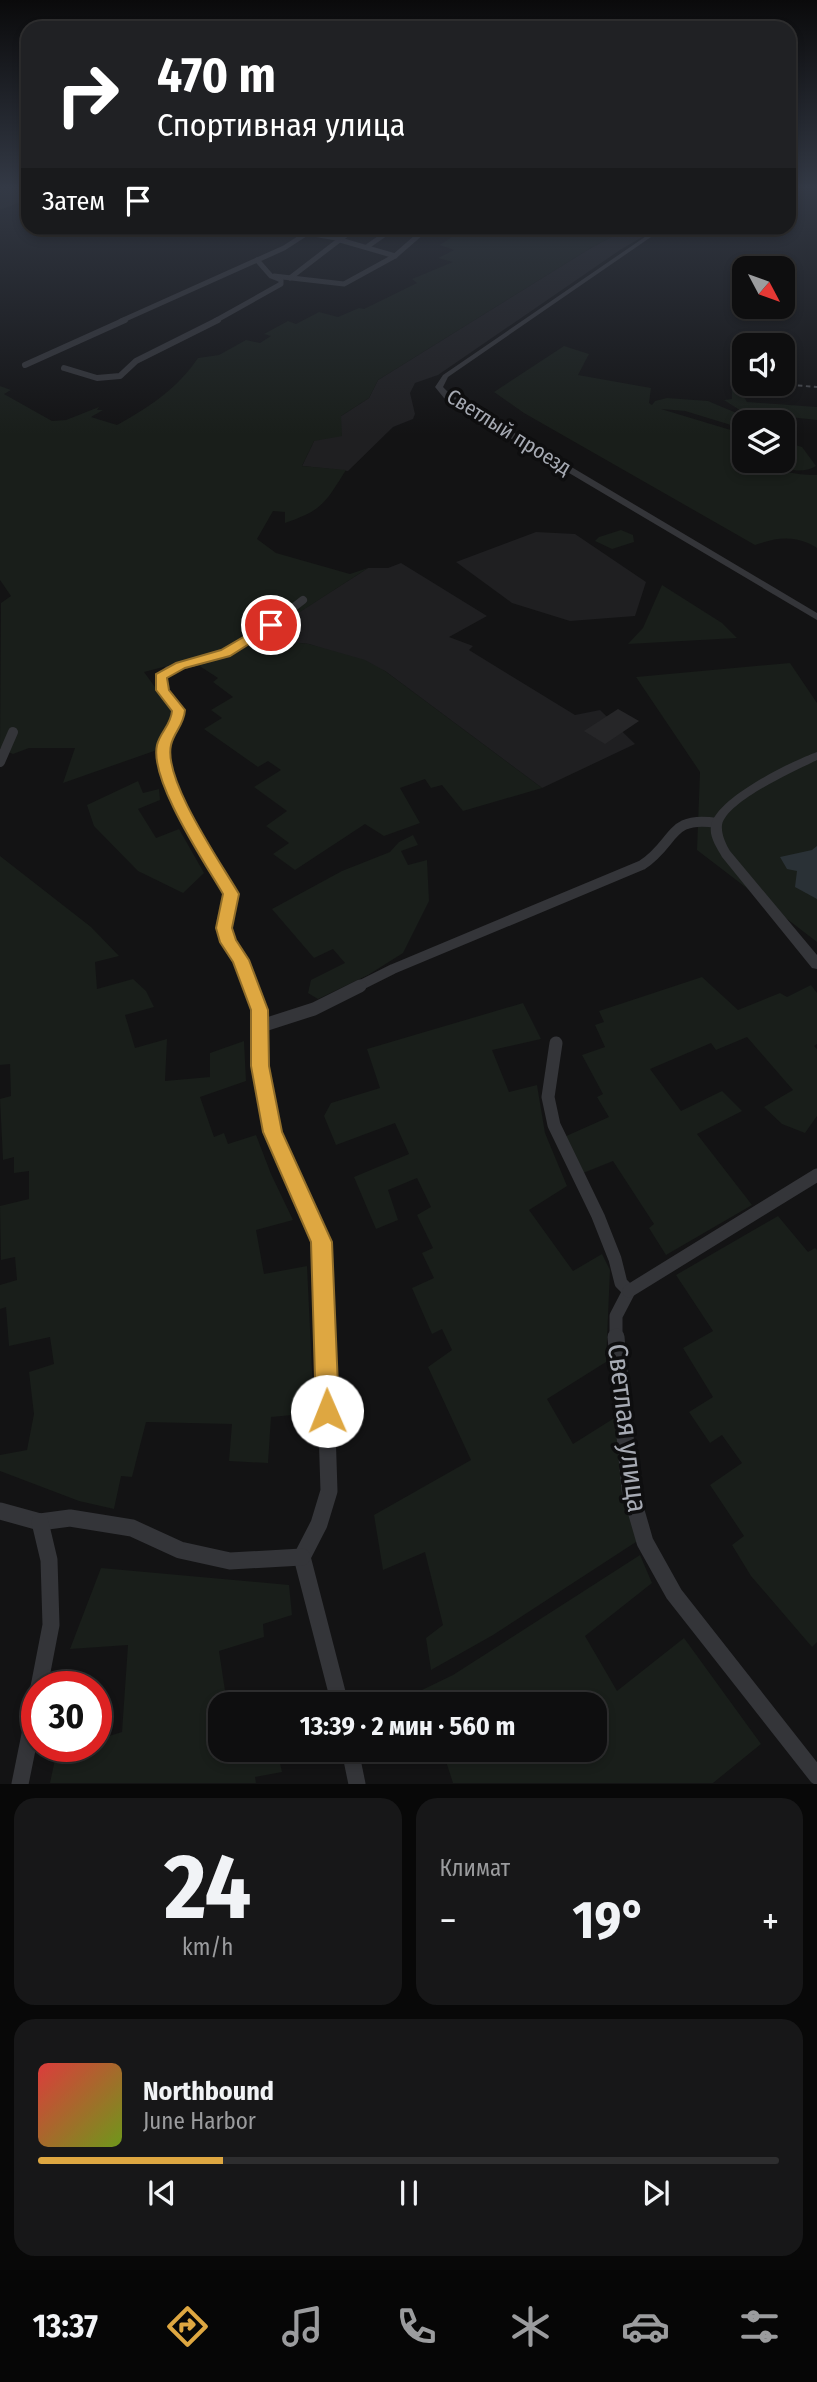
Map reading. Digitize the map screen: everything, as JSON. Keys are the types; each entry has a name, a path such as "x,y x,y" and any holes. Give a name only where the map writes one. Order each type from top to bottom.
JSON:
{"street":[{"path":"25,365 239,268"},
{"path":"64,368 97,378 120,376 136,361 207,326 282,282 264,268"},
{"path":"290,278 303,268"},
{"path":"271,276 344,284 373,268"},
{"name":"Светлый проезд","path":"599,268 445,376 439,387 447,396 491,423 817,617"},
{"path":"303,600 255,637 226,653 168,670 159,682 178,710 178,722 164,745 165,765 181,810 231,894 224,928 260,1010 260,1066 272,1132 321,1242 329,1491 319,1524 302,1557 337,1692"},
{"path":"0,762 13,732"},
{"path":"817,756 737,800 724,810 717,823 717,838 726,854 817,964"},
{"path":"261,1026 314,1009 393,969 642,864 657,855 673,832 689,820 700,819 717,823"},
{"path":"556,1043 548,1097 554,1125 598,1216 615,1259 621,1283 629,1291 648,1282 817,1175"},
{"name":"Светлая улица","path":"629,1291 616,1316 616,1340 630,1490 645,1542 674,1594 817,1776"},
{"path":"0,1511 40,1522 70,1518 132,1528 180,1550 230,1561 302,1557"},
{"path":"40,1522 48,1560 51,1625 42,1671"},
{"path":"20,1783 24,1762"},
{"path":"353,1762 357,1783"}],"shaded area":[{"path":"438,268 558,268 378,380 369,398 341,416 342,436 314,441 302,466 346,470 322,504 308,514 285,523 285,512 273,511 257,539 276,553 350,574 368,568 272,630 290,642 309,644 365,660 385,671 542,788 463,811 442,785 431,788 425,779 400,788 420,823 384,836 365,824 295,870 273,854 289,843 266,826 287,811 254,787 281,770 268,761 258,767 204,729 222,718 211,710 233,697 213,682 218,678 198,665 214,654 144,672 174,713 172,725 157,750 63,783 75,748 29,748 13,754 0,748 1,603 11,596 0,580 0,386 11,390 4,394 52,421 66,420 99,407 97,410 103,410 91,417 117,425 162,396 181,379 198,358 219,355 246,340 260,343 271,336 264,334 288,321 296,324 319,312 338,317 359,308 364,309 417,283 412,279"},
{"path":"558,268 593,268 438,375 415,383 410,393 415,414 413,419 393,427 348,471 302,466 314,441 341,416 369,398 378,380"},
{"path":"564,346 589,354 578,375 651,388 649,403 652,405 655,401 667,398 708,401 732,411 732,425 685,411 661,409 732,430 732,473 817,475 817,548 794,539 771,540 755,545 524,413 494,392"},
{"path":"732,396 744,396 747,402 817,407 817,420 795,418 795,410 740,410 724,400 732,399"},
{"path":"795,445 802,447 816,466 795,470"},
{"path":"621,530 633,535 634,542 612,549 595,541 599,537"},
{"path":"536,532 575,534 646,582 635,616 570,621 512,603 456,562"},
{"path":"401,563 487,616 449,637 473,646 469,650 575,715 600,710 635,744 542,788 385,671 309,644 290,642 271,630 368,568 388,568"},
{"path":"662,585 722,623 737,638 628,644 643,628"},
{"path":"790,663 817,703 817,942 697,850 700,772 636,677"},
{"path":"138,781 143,793 159,789 160,800 138,809 156,838 179,829 204,873 183,893 138,871 94,826 87,805"},
{"path":"413,835 418,845 401,851 408,865 427,860 429,901 403,953 368,975 318,999 308,993 311,980 345,963 333,949 314,958 272,909 342,871 390,852 399,842"},
{"path":"817,846 817,899 795,887 797,871 787,869 780,857 812,850"},
{"path":"0,856 91,927 119,956 95,962 97,989 133,979 146,991 154,1007 125,1015 135,1048 167,1039 165,1081 210,1077 210,1053 244,1041 246,1081 200,1097 214,1137 224,1133 228,1144 256,1135 293,1220 256,1230 264,1274 307,1266 314,1413 271,1417 268,1463 229,1461 232,1424 146,1422 132,1477 121,1476 114,1509 79,1501 0,1471 0,1455 27,1450 34,1414 29,1372 54,1364 50,1337 9,1346 6,1307 0,1309 0,1285 17,1280 15,1257 1,1260 0,1206 29,1199 29,1171 14,1173 14,1157 3,1160 0,1099 11,1096 10,1064 0,1065"},
{"path":"702,977 738,1010 780,993 787,997 811,985 817,993 817,1044 814,1046 817,1049 817,1116 805,1133 782,1124 764,1107 793,1090 747,1037 716,1050 711,1043 650,1069 681,1111 722,1091 742,1111 697,1134 752,1205 666,1255 649,1228 654,1224 613,1161 583,1173 564,1137 609,1117 597,1097 603,1094 582,1055 605,1047 595,1025 604,1022 599,1011"},
{"path":"523,1003 541,1039 492,1050 509,1092 537,1085 545,1133 567,1186 529,1210 573,1271 602,1254 610,1270 606,1362 547,1399 573,1444 616,1417 639,1540 493,1635 431,1670 426,1638 443,1625 425,1552 383,1570 374,1515 471,1460 428,1367 452,1350 442,1329 432,1334 412,1288 434,1278 422,1253 433,1248 417,1215 431,1207 417,1178 388,1190 398,1220 376,1229 354,1177 409,1154 395,1123 336,1145 324,1116 331,1103 380,1088 367,1049"},
{"path":"778,1216 808,1252 815,1248 817,1250 817,1642 812,1647 751,1576 732,1545 744,1536 710,1485 742,1463 722,1435 710,1443 689,1412 713,1397 683,1348 713,1331 676,1275"},
{"path":"640,1555 652,1583 585,1636 617,1691 684,1638 761,1744 713,1783 453,1783 446,1762 607,1762 607,1692 418,1692 453,1675"},
{"path":"101,1568 289,1585 292,1615 263,1624 264,1637 219,1651 225,1692 208,1692 208,1762 280,1762 282,1772 255,1777 256,1783 50,1783 54,1762 112,1762 112,1735 122,1732 128,1645 70,1649"}],"building":[{"path":"618,709 639,721 605,744 584,731"}],"railway":[{"path":"795,385 817,387"}],"route":[{"path":"271,625 226,653 168,670 159,682 178,710 178,722 164,745 165,765 181,810 231,894 224,928 260,1010 260,1066 272,1132 321,1242 327,1411"}]}
